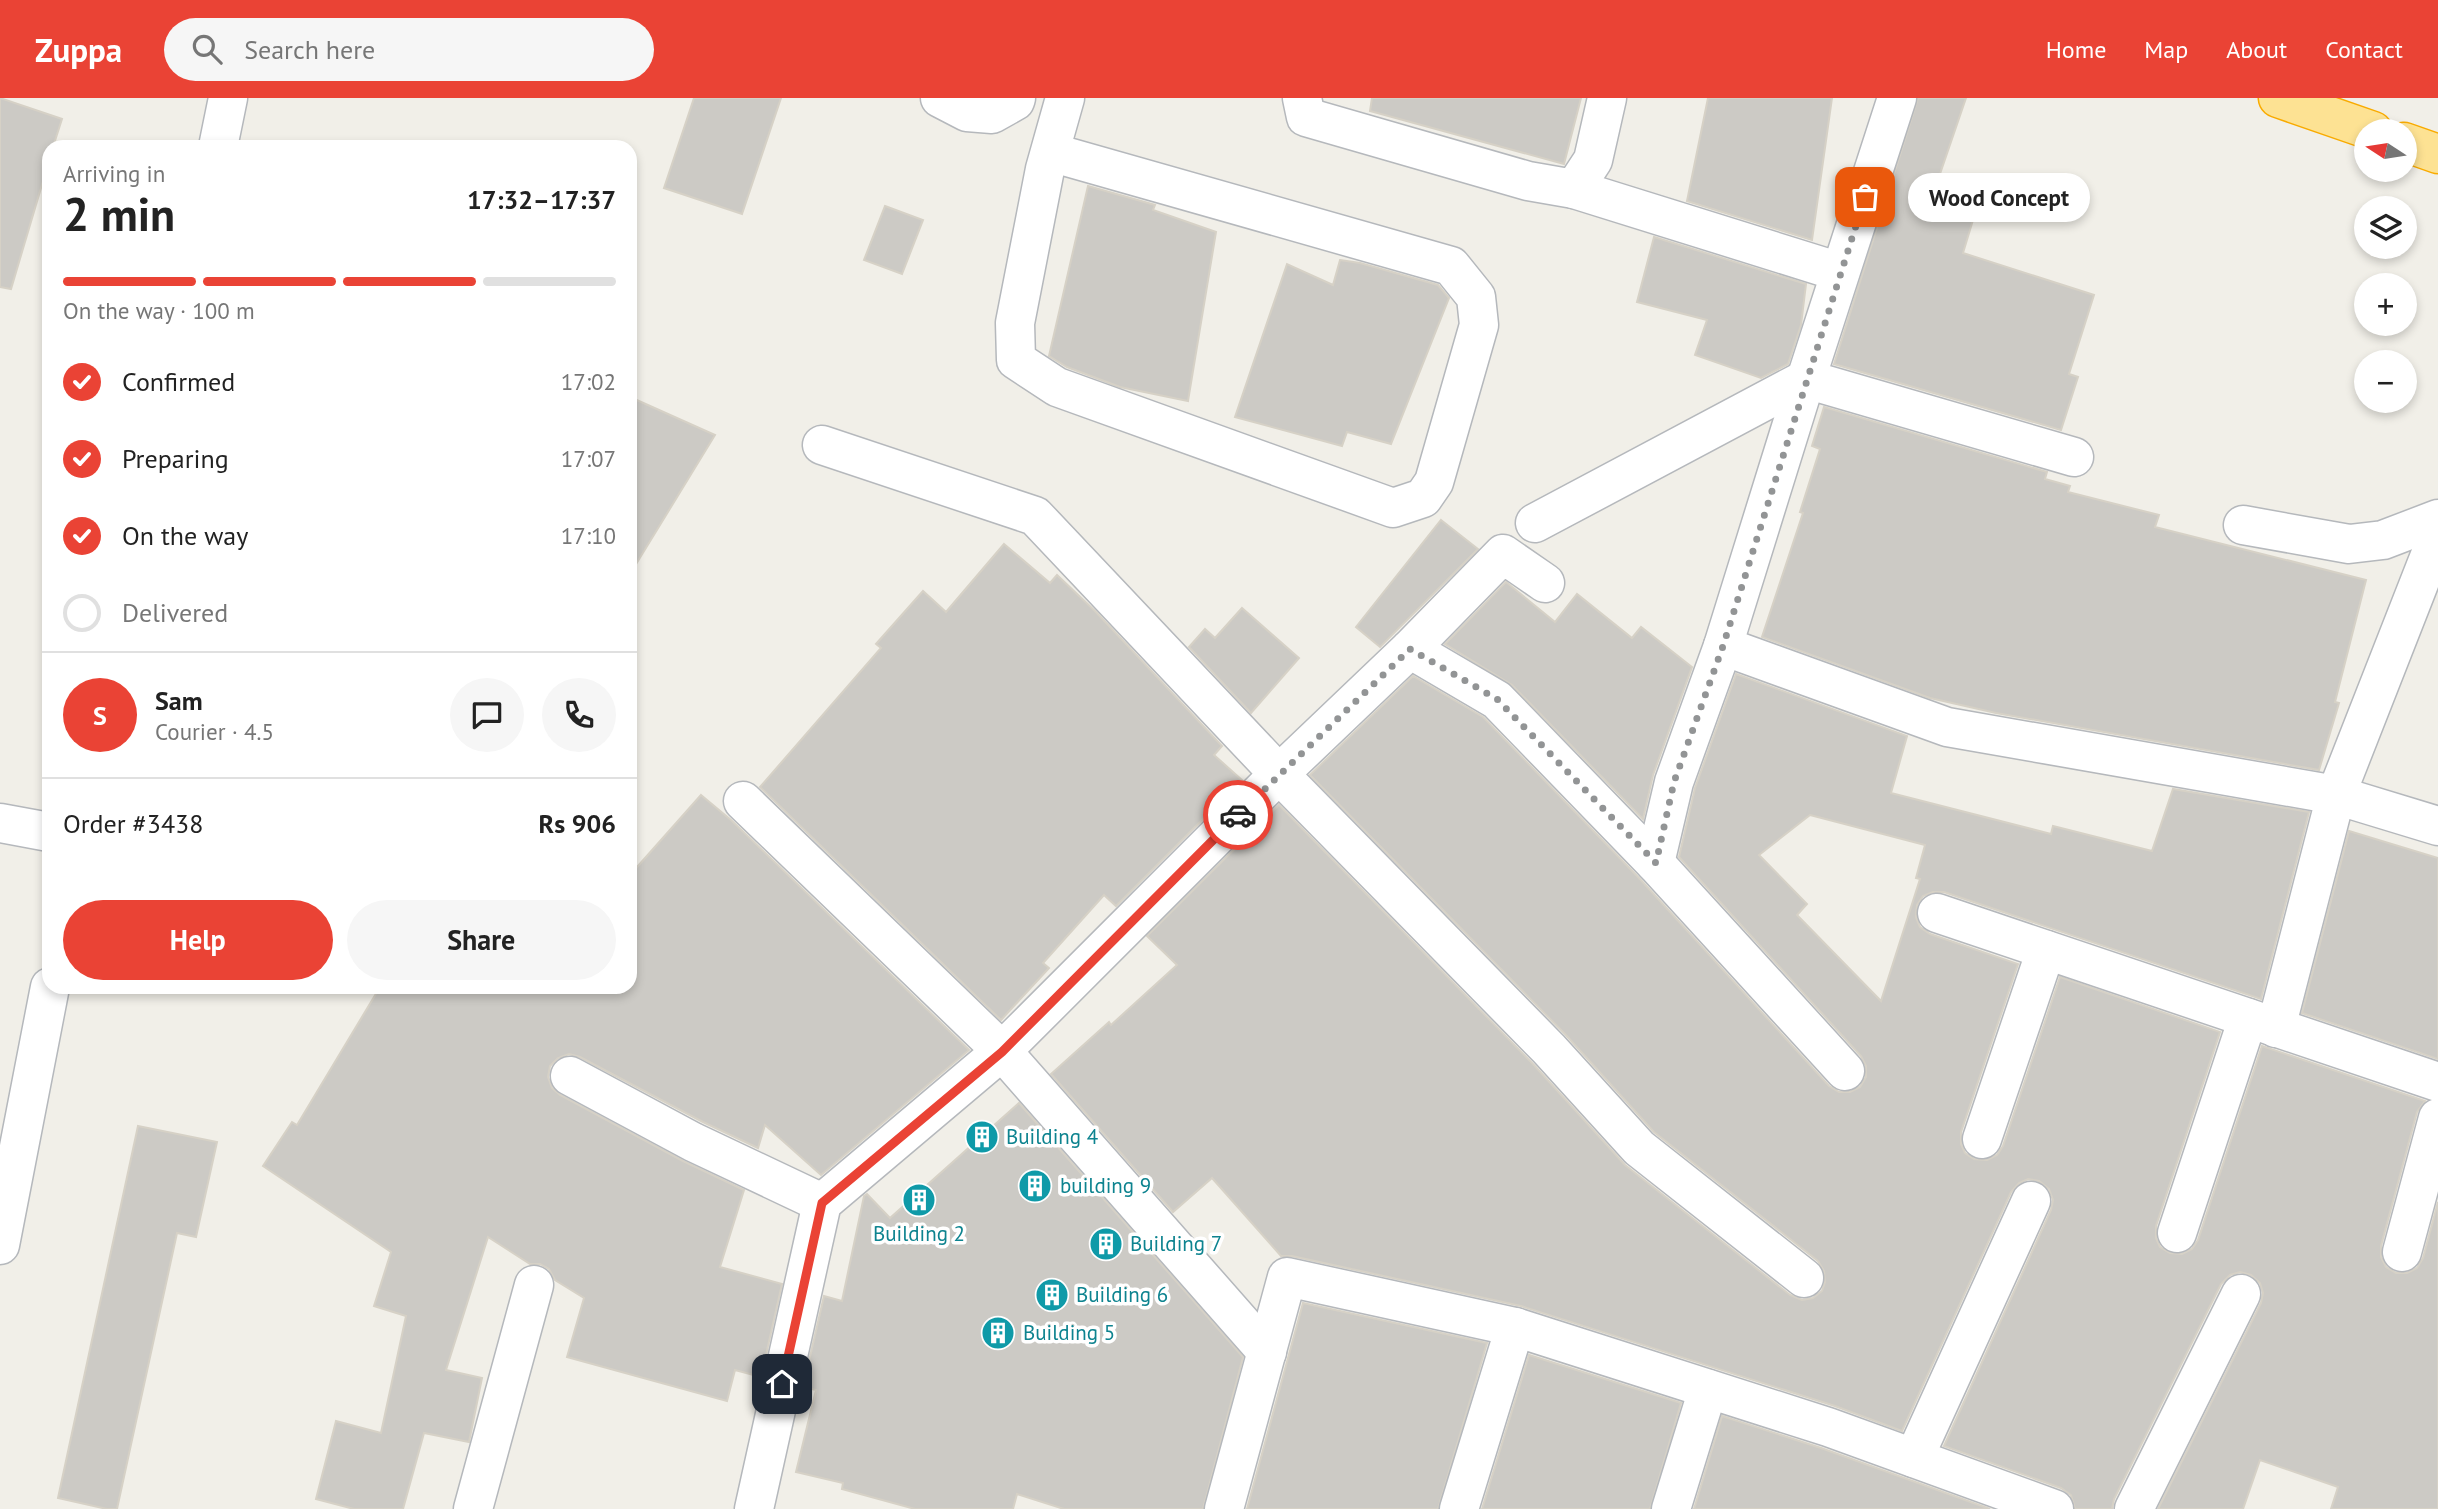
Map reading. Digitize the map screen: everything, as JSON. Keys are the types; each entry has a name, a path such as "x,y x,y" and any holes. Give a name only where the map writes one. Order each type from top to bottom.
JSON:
{"highway":[{"path":"2278,98 2354,124"},
{"path":"2417,147 2438,154"}],"street":[{"path":"219,140 228,98"},
{"path":"940,98 967,112 992,114 1016,98"},
{"path":"1050,152 1451,266 1476,297 1479,325 1434,482 1423,498 1394,508 1057,387 1016,360 1014,323 1050,152 1065,98"},
{"path":"1302,98 1306,117 1528,181 1574,189 1840,272"},
{"path":"1574,189 1593,160 1607,98"},
{"path":"1656,863 1674,782 1723,646 1897,98"},
{"path":"1535,523 1806,379 2074,457"},
{"path":"822,445 1035,516 1279,774 1549,1049 1639,1148 1804,1278"},
{"path":"2244,525 2349,544 2383,540 2438,519"},
{"path":"2177,1233 2262,1023 2336,795 2438,535"},
{"path":"754,1509 822,1203 1002,1052 1503,554 1545,583"},
{"path":"1723,646 1947,727 2336,795 2438,826"},
{"path":"1410,649 1497,699 1656,863 1845,1071"},
{"path":"743,801 1002,1052 1267,1352"},
{"path":"0,823 42,831"},
{"path":"1937,913 2438,1082"},
{"path":"1982,1139 2046,950"},
{"path":"0,1245 49,994"},
{"path":"570,1076 693,1142 822,1203"},
{"path":"2402,1252 2438,1118"},
{"path":"1914,1458 2031,1201"},
{"path":"1224,1509 1287,1277 1515,1327 1828,1427 2054,1509"},
{"path":"473,1509 534,1285"},
{"path":"2134,1509 2241,1294"},
{"path":"1459,1509 1515,1327"},
{"path":"1671,1509 1708,1389"}],"building":[{"path":"0,98 62,119 55,140 42,140 42,185 11,289 0,287"},
{"path":"694,98 781,98 742,214 664,188"},
{"path":"1372,98 1581,98 1564,164 1370,111"},
{"path":"1708,98 1832,98 1812,240 1687,201"},
{"path":"1918,98 1966,98 1929,206 1973,220 1963,253 2094,295 2069,374 2078,377 2061,430 1834,364"},
{"path":"1088,186 1155,205 1153,210 1216,232 1188,401 1120,387 1067,367 1049,356"},
{"path":"885,206 923,220 902,274 864,260"},
{"path":"1654,237 1806,284 1801,325 1788,364 1761,378 1695,355 1707,320 1637,302"},
{"path":"1340,260 1438,285 1449,298 1391,444 1347,432 1342,446 1235,417 1287,264 1333,285"},
{"path":"637,400 715,435 637,563"},
{"path":"1824,407 2047,472 2045,479 2070,486 2068,492 2159,515 2155,527 2366,580 2335,702 2339,703 2319,770 1996,713 1930,698 1762,637 1803,513 1800,512 1820,449 1812,446"},
{"path":"1441,520 1478,549 1380,647 1356,627"},
{"path":"1004,544 1050,583 1057,575 1095,611 1222,746 1214,755 1242,780 1116,906 1104,895 1043,963 1049,968 1001,1020 760,787 881,648 876,644 923,591 946,612"},
{"path":"1506,582 1555,622 1577,594 1632,638 1641,627 1692,667 1653,775 1643,819 1512,685 1445,644"},
{"path":"1242,608 1299,658 1251,713 1189,647 1205,629 1215,638"},
{"path":"1736,674 1907,736 1891,793 2051,834 2053,826 2152,851 2173,789 2309,812 2261,999 1944,892 1923,896 1917,905 1916,917 1920,927 1930,934 2018,964 1961,1132 1961,1144 1965,1153 1974,1159 1987,1160 1997,1155 2003,1146 2060,977 2220,1032 2156,1226 2156,1238 2160,1247 2170,1253 2182,1254 2192,1249 2198,1240 2262,1046 2425,1101 2417,1112 2381,1246 2381,1257 2386,1267 2396,1273 2407,1273 2417,1268 2423,1258 2438,1202 2438,1509 2331,1509 2338,1487 2260,1460 2243,1509 2158,1509 2261,1303 2263,1293 2260,1283 2251,1275 2240,1272 2230,1275 2221,1284 2114,1499 2112,1509 2075,1509 2071,1495 2061,1488 1944,1446 2051,1210 2053,1200 2049,1189 2039,1181 2028,1179 2019,1183 2011,1192 1902,1431 1835,1406 1521,1306 1292,1256 1281,1256 1212,1178 1173,1212 1051,1074 1109,1022 1111,1025 1177,965 1147,936 1279,805 1533,1064 1625,1165 1790,1295 1802,1300 1813,1298 1822,1291 1825,1282 1824,1271 1818,1261 1654,1132 1565,1034 1310,775 1413,676 1483,717 1639,878 1829,1086 1839,1092 1850,1092 1860,1087 1866,1077 1866,1066 1861,1056 1679,857 1695,788","holes":["1810,815 1925,845 1916,878 1920,879 1881,1001 1797,915 1807,904 1759,855"]},
{"path":"701,795 731,820 969,1050 821,1175 765,1125 758,1148 580,1057 569,1054 558,1058 550,1066 548,1077 552,1088 560,1095 683,1161 744,1190 720,1267 782,1284 761,1377 735,1370 727,1401 567,1357 584,1298 555,1280 549,1269 540,1264 530,1264 488,1237 446,1370 482,1378 469,1442 424,1433 403,1509 354,1509 316,1499 336,1421 381,1433 406,1316 374,1306 391,1252 263,1166 292,1122 297,1125 376,994 637,994 637,867"},
{"path":"2349,831 2438,858 2438,1059 2302,1013"},
{"path":"1019,1103 1243,1357 1203,1509 1064,1509 1017,1494 1013,1509 915,1509 842,1489 843,1483 796,1472 816,1390 803,1387 824,1296 842,1301 864,1196 867,1194 890,1218"},
{"path":"138,1126 217,1142 196,1237 177,1233 117,1509 107,1509 58,1498"},
{"path":"1303,1303 1487,1343 1438,1509 1247,1509"},
{"path":"1529,1355 1681,1403 1650,1509 1482,1509"},
{"path":"1722,1416 1821,1448 1990,1509 1694,1509"}],"way so far":[{"path":"1238,815 1410,649 1497,699 1656,863 1674,782 1723,646 1865,197"}],"place":[{"name":"Wood Concept","path":"1865,197"},
{"name":"Building 4","path":"982,1137"},
{"name":"building 9","path":"1035,1186"},
{"name":"Building 2","path":"919,1200"},
{"name":"Building 7","path":"1106,1244"},
{"name":"Building 6","path":"1052,1295"},
{"name":"Building 5","path":"998,1333"}],"route":[{"path":"782,1384 822,1203 1002,1052 1238,815"}]}
